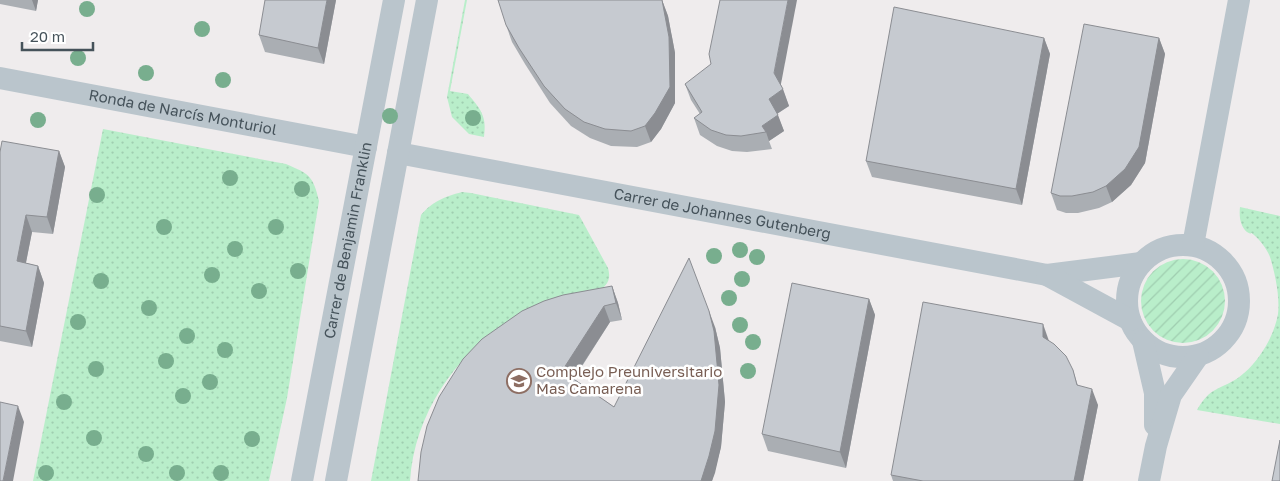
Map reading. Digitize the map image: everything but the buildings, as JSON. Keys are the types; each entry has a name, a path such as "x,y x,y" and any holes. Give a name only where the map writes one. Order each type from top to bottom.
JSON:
{"street":[{"name":"Carrer de Benjamin Franklin","path":"302,481 394,0"},
{"path":"336,481 427,0"},
{"path":"1193,245 1239,0"},
{"name":"Ronda de Narcís Monturiol","path":"0,78 366,147"},
{"name":"Carrer de Johannes Gutenberg","path":"398,153 1047,274 1141,263"},
{"path":"1174,245 1193,245 1211,252 1226,264 1235,280 1240,299 1237,318 1229,335 1215,348 1198,356 1183,358 1169,356 1155,350 1143,341 1135,331 1130,320 1127,305 1127,290 1132,276 1141,263 1156,251 1174,245"},
{"name":"Carrer de Johannes Gutenberg","path":"1047,274 1130,320"},
{"path":"1143,341 1154,394 1156,446"},
{"path":"1149,481 1156,446 1171,395 1198,356"}],"green space":[{"path":"465,0 467,0 450,91 468,94 484,118 484,137 469,134 452,117 447,97"},
{"path":"103,129 286,164 309,176 315,186 319,201 287,398 269,481 33,481"},
{"path":"462,192 579,215 608,268 608,281 603,288 530,310 484,340 464,359 447,380 433,403 422,428 414,454 410,481 371,481 421,215 439,200"},
{"path":"1240,207 1280,216 1280,424 1197,410 1206,397 1238,378 1258,358 1269,341 1278,314 1277,285 1270,257 1259,239 1252,233 1247,232 1241,224"},
{"path":"1183,259 1199,262 1213,271 1222,285 1225,301 1222,317 1213,331 1199,340 1183,343 1167,340 1153,331 1144,317 1141,301 1144,285 1153,271 1167,262"}],"place":[{"name":"Complejo Preuniversitario Mas Camarena","path":"519,381"}]}
